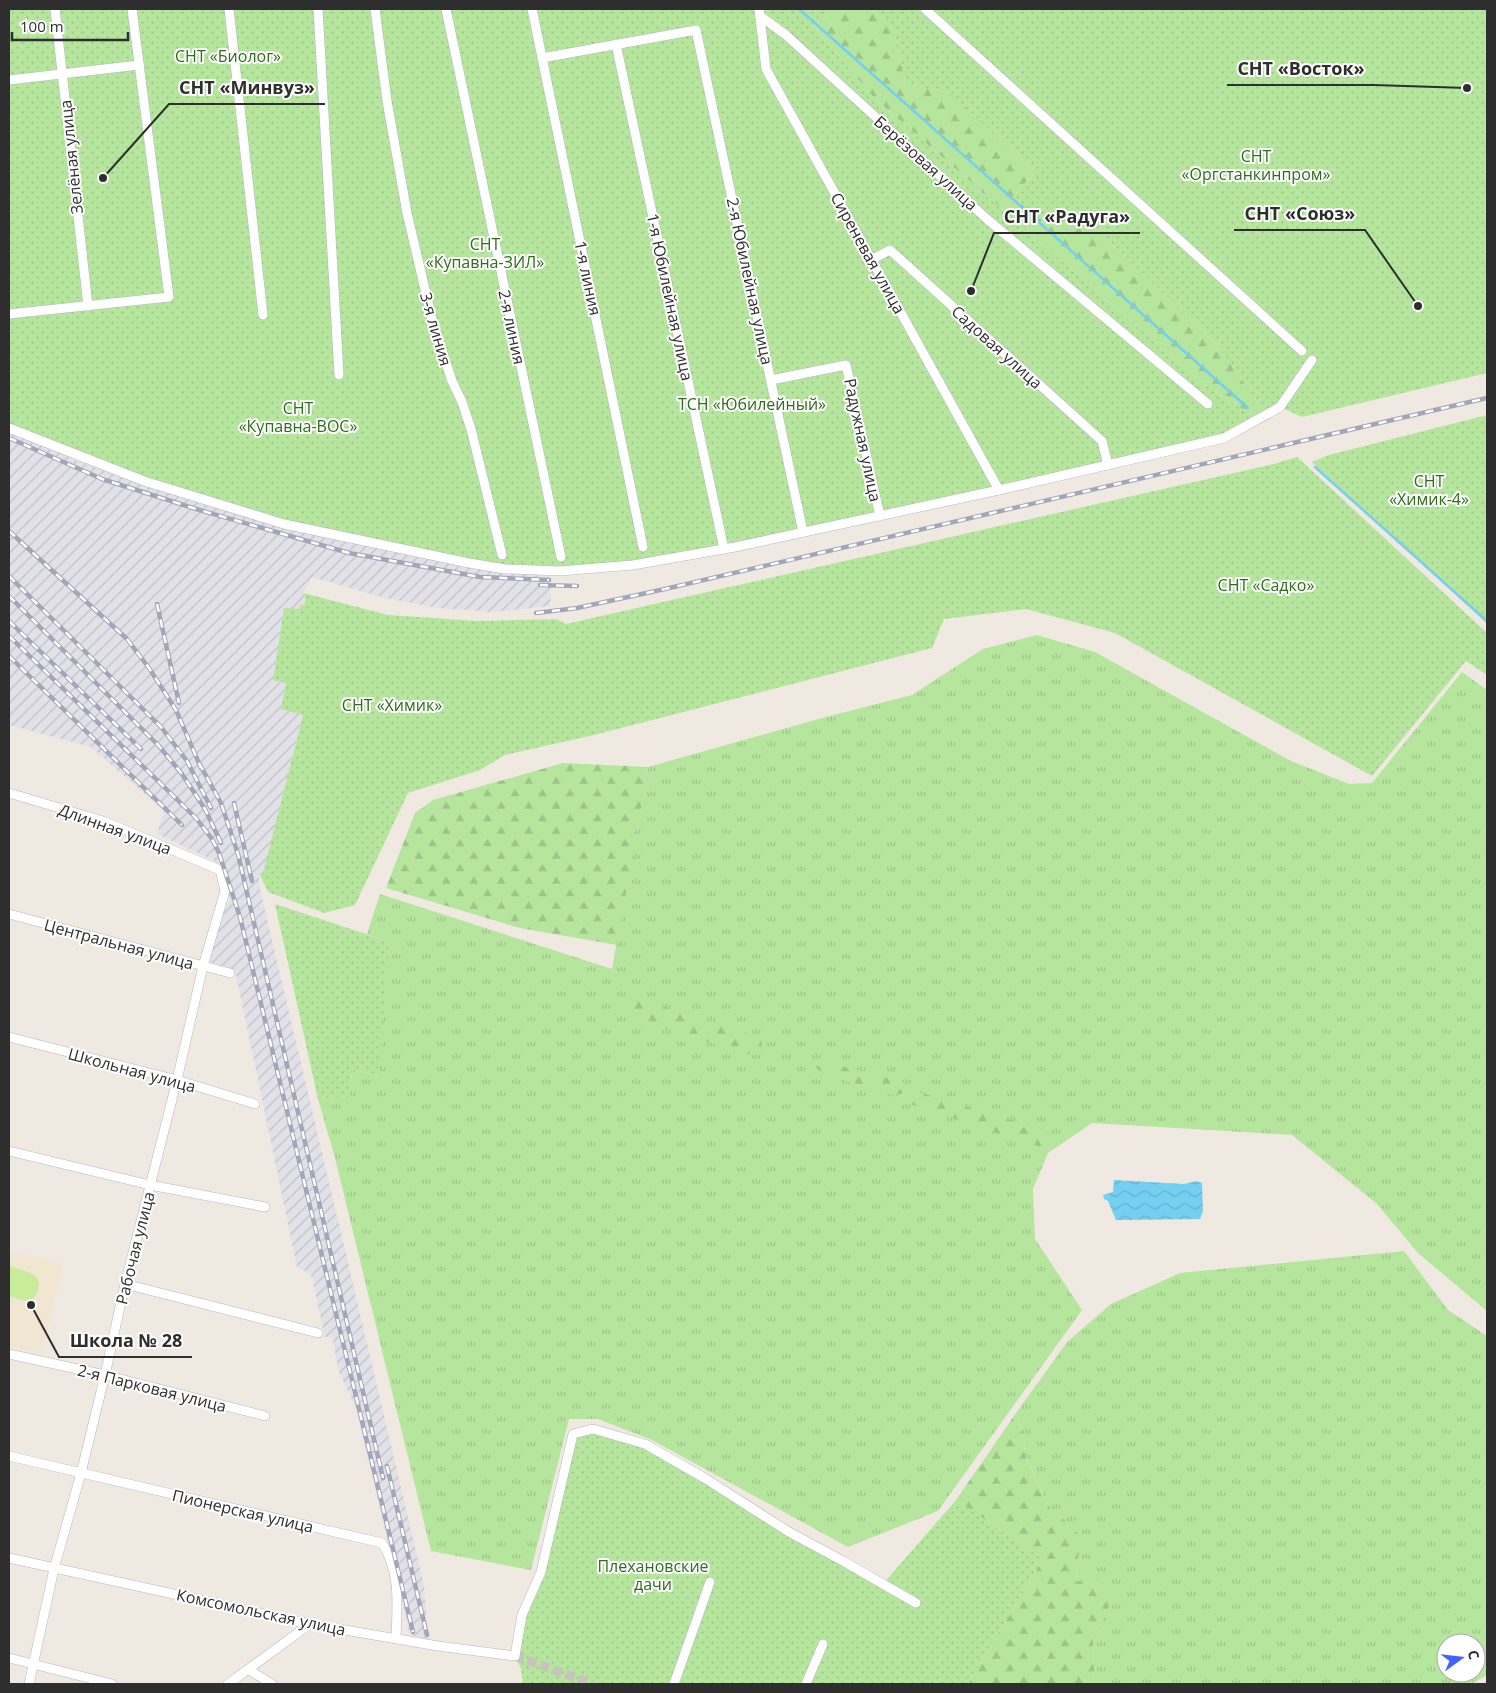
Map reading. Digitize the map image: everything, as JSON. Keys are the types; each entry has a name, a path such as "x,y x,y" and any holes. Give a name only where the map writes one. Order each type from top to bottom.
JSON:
{"street":[{"name":"Зелёная улица","path":"54,9 88,306"},
{"path":"9,314 168,298 132,9"},
{"path":"229,9 263,314"},
{"path":"318,9 339,375"},
{"name":"3-я линия","path":"375,9 387,101 409,222 433,323 452,381 471,428 502,555"},
{"name":"2-я линия","path":"446,9 561,557"},
{"name":"1-я линия","path":"532,9 643,547"},
{"path":"925,9 1302,351"},
{"name":"Сиреневая улица","path":"759,12 766,69 998,490"},
{"name":"Берёзовая улица","path":"759,12 988,220 1208,404"},
{"name":"2-я Юбилейная улица","path":"616,44 696,30 803,532"},
{"path":"542,58 616,44"},
{"name":"1-я Юбилейная улица","path":"616,44 724,549"},
{"path":"9,80 140,65"},
{"name":"Садовая улица","path":"871,260 890,250 1102,441 1108,465"},
{"path":"9,428 144,481 284,524 469,563 505,569 560,571 633,565 724,549 998,490 1224,438 1280,406 1312,360"},
{"name":"Радужная улица","path":"771,380 846,365 880,516"},
{"name":"Длинная улица","path":"9,793 103,821 220,870"},
{"name":"Рабочая улица","path":"29,1684 54,1569 81,1473 203,966 226,891 220,870"},
{"name":"Центральная улица","path":"9,914 230,973"},
{"name":"Школьная улица","path":"9,1037 177,1080 256,1104"},
{"path":"9,1151 150,1185 265,1207"},
{"path":"125,1284 318,1333"},
{"name":"2-я Парковая улица","path":"9,1354 105,1375 265,1416"},
{"name":"Комсомольская улица","path":"9,1558 310,1624 396,1639 515,1656 522,1615 541,1572 572,1434 593,1430 645,1444 706,1479 789,1532 916,1603"},
{"name":"Пионерская улица","path":"9,1456 382,1544 389,1555 398,1592 396,1639"},
{"path":"674,1684 710,1582"},
{"path":"228,1684 310,1624"},
{"path":"806,1684 823,1644"},
{"path":"9,1658 112,1684"},
{"path":"249,1670 272,1684"}],"shaded area":[{"path":"9,430 79,462 271,524 468,568 552,577 550,606 493,612 438,608 385,598 312,577 303,593 303,597 306,598 300,610 284,608 273,680 286,683 303,714 263,874 259,873 259,885 424,1585 428,1639 410,1635 356,1408 339,1372 332,1337 325,1337 311,1274 297,1267 235,970 207,961 224,904 227,904 230,900 226,879 215,861 157,834 164,811 91,747 9,725"},
{"path":"9,1251 63,1264 41,1354 9,1346"}],"green space":[{"path":"9,9 836,9 814,26 873,97 1202,383 1258,419 1224,438 633,565 505,569 284,524 144,481 9,428"},
{"path":"836,9 873,9 894,30 906,85 950,93 1035,172 1014,196 1037,219 1077,210 1219,347 1266,414 1258,419 1202,383 873,97 814,26"},
{"name":"СНТ «Оргстанкинпром»","path":"873,9 1487,9 1487,373 1302,417 1280,407 1266,414 1219,347 1077,210 1037,219 1014,196 1035,172 950,93 906,85 894,30"},
{"name":"СНТ «Химик-4»","path":"1487,415 1487,624 1312,462 1329,455"},
{"path":"1297,457 1487,633 1487,675 1466,661 1372,776 1115,633 1026,609 944,619 932,648 594,735 505,755 480,770 408,793 355,905 324,913 268,892 259,873 263,873 303,715 281,709 286,683 273,680 284,608 299,609 301,604 304,605 306,598 303,597 303,593 388,615 477,621 556,619 566,624 1274,464"},
{"path":"1037,635 1095,652 1291,761 1349,784 1372,783 1462,672 1487,690 1487,1311 1418,1253 1377,1204 1292,1135 1092,1123 1048,1153 1033,1189 1035,1239 1082,1310 938,1511 848,1547 652,1440 598,1419 569,1419 531,1570 431,1551 335,1158 318,1099 350,1097 352,1069 378,1076 389,944 367,934 380,894 612,969 648,767 912,695 983,649"},
{"path":"563,763 648,767 617,945 520,928 386,888 415,813 433,800"},
{"path":"275,904 366,934 389,944 379,1076 352,1069 350,1097 318,1099"},
{"path":"650,1001 694,1018 762,1038 761,1055 745,1054 624,1014 625,1002"},
{"path":"837,1065 903,1082 910,1090 895,1096 823,1074 815,1066"},
{"path":"915,1091 1047,1131 1052,1144 1041,1147 907,1103 901,1099"},
{"path":"1404,1251 1448,1310 1487,1336 1487,1675 1486,1633 1436,1633 1436,1683 1473,1683 1093,1684 1093,1634 1105,1616 1076,1582 1077,1565 1067,1522 1049,1507 1026,1457 1023,1437 1016,1413 1067,1342 1111,1304 1180,1273"},
{"path":"9,1266 34,1275 39,1284 34,1298 25,1301 9,1296"},
{"path":"1016,1413 1023,1437 1026,1458 1049,1507 1081,1537 1076,1582 1091,1577 1115,1590 1105,1616 1093,1634 1093,1684 968,1684 1043,1559 956,1500"},
{"name":"Плехановские дачи","path":"593,1429 645,1444 883,1584 956,1500 1043,1559 968,1684 523,1684 521,1669 515,1656 541,1571 573,1434"}],"water":[{"path":"1114,1180 1184,1184 1196,1181 1202,1183 1203,1211 1200,1219 1116,1220 1108,1201 1104,1199 1103,1195 1113,1192"}],"waterway":[{"path":"799,9 1248,408"},
{"path":"1315,467 1487,621"}],"tunnel":[{"path":"515,1656 593,1684"}],"railway":[{"path":"536,613 577,608 665,589 1487,398"},
{"path":"9,438 102,479 196,509 349,553 480,577 549,580"},
{"path":"9,531 127,639 149,668 176,710 201,768"},
{"path":"9,576 161,727 187,761 211,808"},
{"path":"540,585 577,586"},
{"path":"9,596 159,746 182,774 205,809 221,843"},
{"path":"157,604 179,703"},
{"path":"9,621 141,749"},
{"path":"9,636 196,818 212,839 219,853 240,917 413,1632"},
{"path":"9,656 182,825"},
{"path":"199,763 221,803 238,854 383,1478"},
{"path":"234,803 252,881"},
{"path":"387,1466 427,1635"}],"place":[{"name":"СНТ «Восток»","path":"1467,88"},
{"name":"СНТ «Минвуз»","path":"103,178"},
{"name":"СНТ «Радуга»","path":"971,291"},
{"name":"СНТ «Союз»","path":"1418,306"},
{"name":"Школа № 28","path":"31,1305"}],"park label":[{"name":"СНТ «Биолог»","path":"228,56"},
{"name":"СНТ «Купавна-ЗИЛ»","path":"485,253"},
{"name":"ТСН «Юбилейный»","path":"752,404"},
{"name":"СНТ «Купавна-ВОС»","path":"298,417"},
{"name":"СНТ «Садко»","path":"1266,585"},
{"name":"СНТ «Химик»","path":"392,705"}]}
